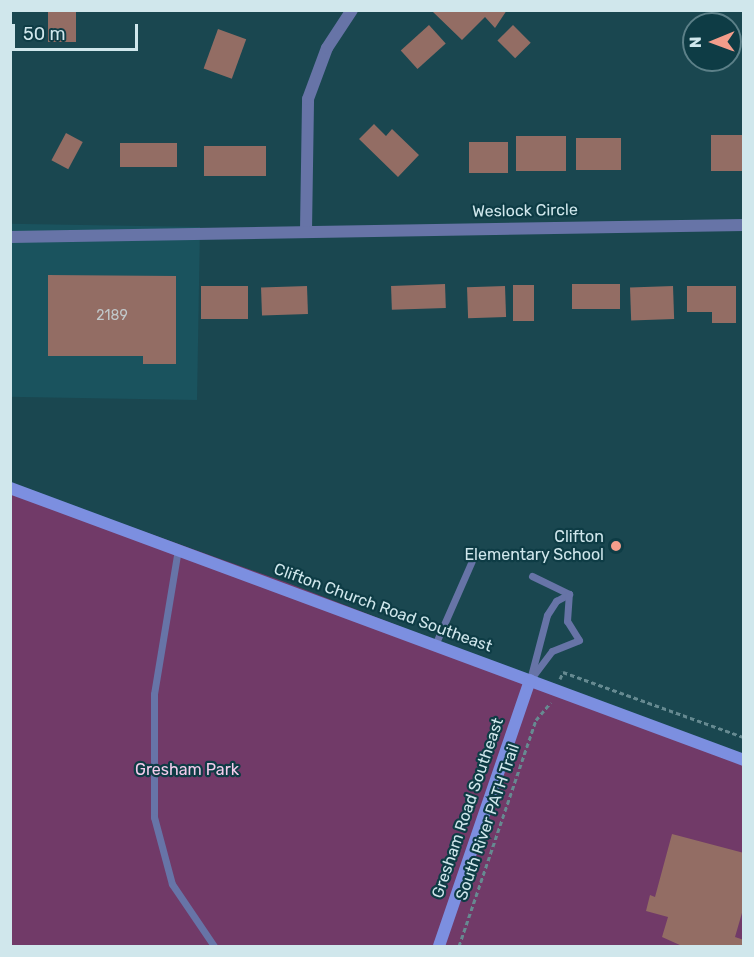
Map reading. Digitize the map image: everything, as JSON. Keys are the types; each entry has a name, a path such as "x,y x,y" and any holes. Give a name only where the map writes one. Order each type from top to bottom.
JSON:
{"street":[{"path":"306,230 308,99 327,48 352,10"},
{"name":"Weslock Circle","path":"10,237 306,230 744,225"},
{"name":"Clifton Church Road Southeast","path":"10,488 744,760"},
{"name":"Gresham Road Southeast","path":"439,946 530,680"}],"lane":[{"path":"178,549 154,694 154,817 172,884 214,946"},
{"path":"435,645 474,556"},
{"path":"532,576 569,594"},
{"path":"530,680 552,651 579,640 567,621 569,594"},
{"path":"530,680 547,615 556,601 569,594"}],"path":[{"path":"563,672 744,737"},
{"name":"South River PATH Trail","path":"459,946 536,720 547,711"}],"shaded area":[{"path":"10,224 200,227 197,400 10,397"}],"green space":[{"name":"Gresham Park","path":"11,484 285,582 743,759 743,946 11,946"}],"building":[{"path":"48,10 76,10 76,42 48,42"},
{"path":"507,10 495,28 485,17 462,40 433,12"},
{"path":"429,25 446,44 417,69 401,50"},
{"path":"513,25 531,43 515,58 497,41"},
{"path":"218,29 246,39 232,79 204,68"},
{"path":"374,124 386,136 392,129 419,155 398,177 359,139"},
{"path":"66,133 83,142 68,169 51,160"},
{"path":"711,135 744,135 744,171 711,171"},
{"path":"516,136 566,136 566,171 516,171"},
{"path":"576,138 621,138 621,170 576,170"},
{"path":"469,142 508,142 508,173 469,173"},
{"path":"120,143 177,143 177,167 120,167"},
{"path":"204,146 266,146 266,176 204,176"},
{"path":"48,275 176,276 176,364 143,364 143,356 48,356"},
{"path":"445,284 446,308 392,310 391,286"},
{"path":"572,284 620,284 620,309 572,309"},
{"path":"513,285 534,285 534,321 513,321"},
{"path":"201,286 248,286 248,319 201,319"},
{"path":"307,286 308,314 262,316 261,288"},
{"path":"505,286 506,317 468,318 467,287"},
{"path":"673,286 674,319 631,320 630,288"},
{"path":"687,286 736,286 736,323 712,323 712,312 687,312"},
{"path":"672,834 744,853 744,906 735,937 744,940 742,946 682,946 662,937 668,917 646,911 650,895 655,897"}],"place":[{"name":"Clifton Elementary School","path":"616,546"}]}
